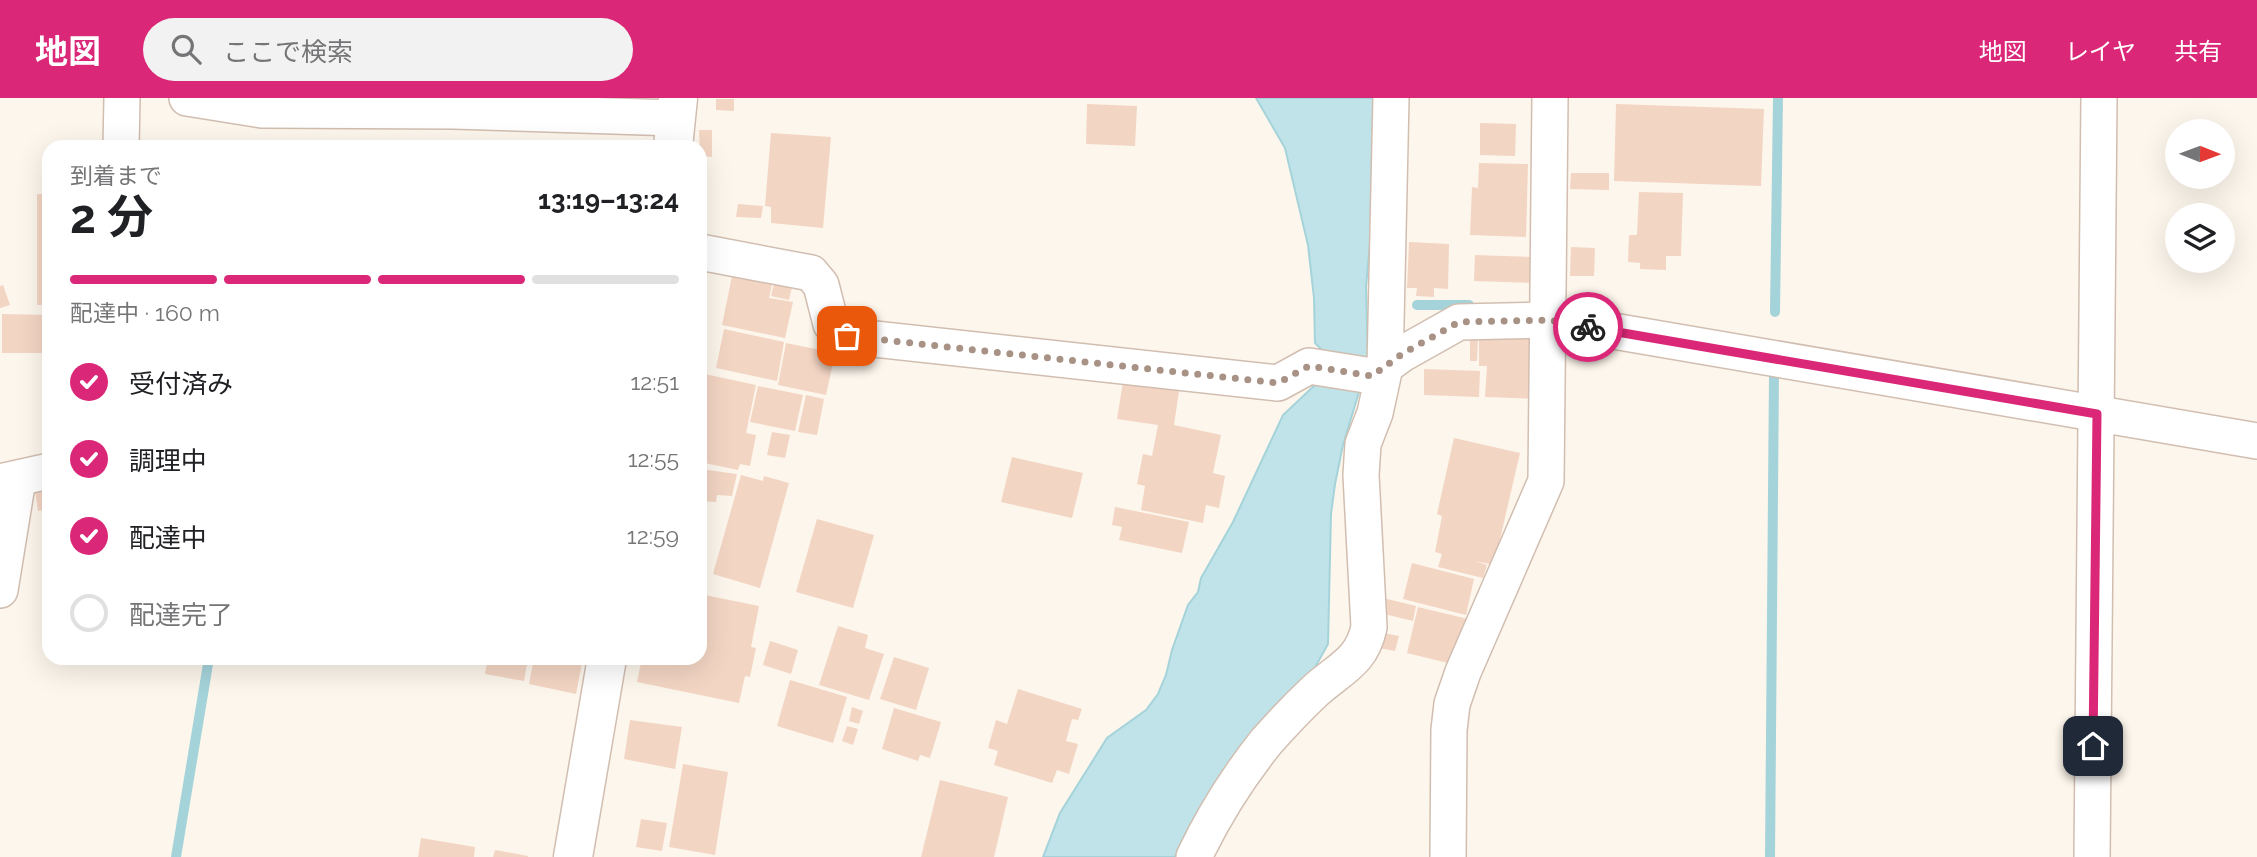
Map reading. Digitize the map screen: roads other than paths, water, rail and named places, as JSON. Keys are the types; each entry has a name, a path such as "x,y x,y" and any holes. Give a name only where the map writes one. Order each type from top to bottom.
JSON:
{"street":[{"path":"121,140 122,98"},
{"path":"187,98 262,110 453,111 676,121"},
{"path":"1194,857 1211,822 1266,743 1315,691 1356,657 1365,643 1368,627 1360,475 1363,444 1375,414 1379,372 1391,98"},
{"path":"1448,857 1451,704 1546,481 1550,98"},
{"path":"2092,857 2099,98"},
{"path":"707,253 811,273 821,285 831,324 847,336 1278,383 1309,366 1379,372 1402,354 1459,322 1549,320 2257,441"},
{"path":"0,590 23,477"},
{"path":"573,857 606,665"}],"water":[{"path":"1256,98 1379,98 1380,133 1366,287 1368,362 1343,445 1335,484 1331,514 1328,644 1312,673 1220,782 1175,857 1043,857 1060,813 1107,738 1146,710 1158,694 1188,605 1198,592 1201,578 1233,522 1283,415 1316,384 1322,350 1315,343 1314,298 1308,245 1285,148"}],"waterway":[{"path":"1775,312 1778,98"},
{"path":"1417,305 1469,305"},
{"path":"1770,857 1774,372"},
{"path":"176,857 208,665"}]}
